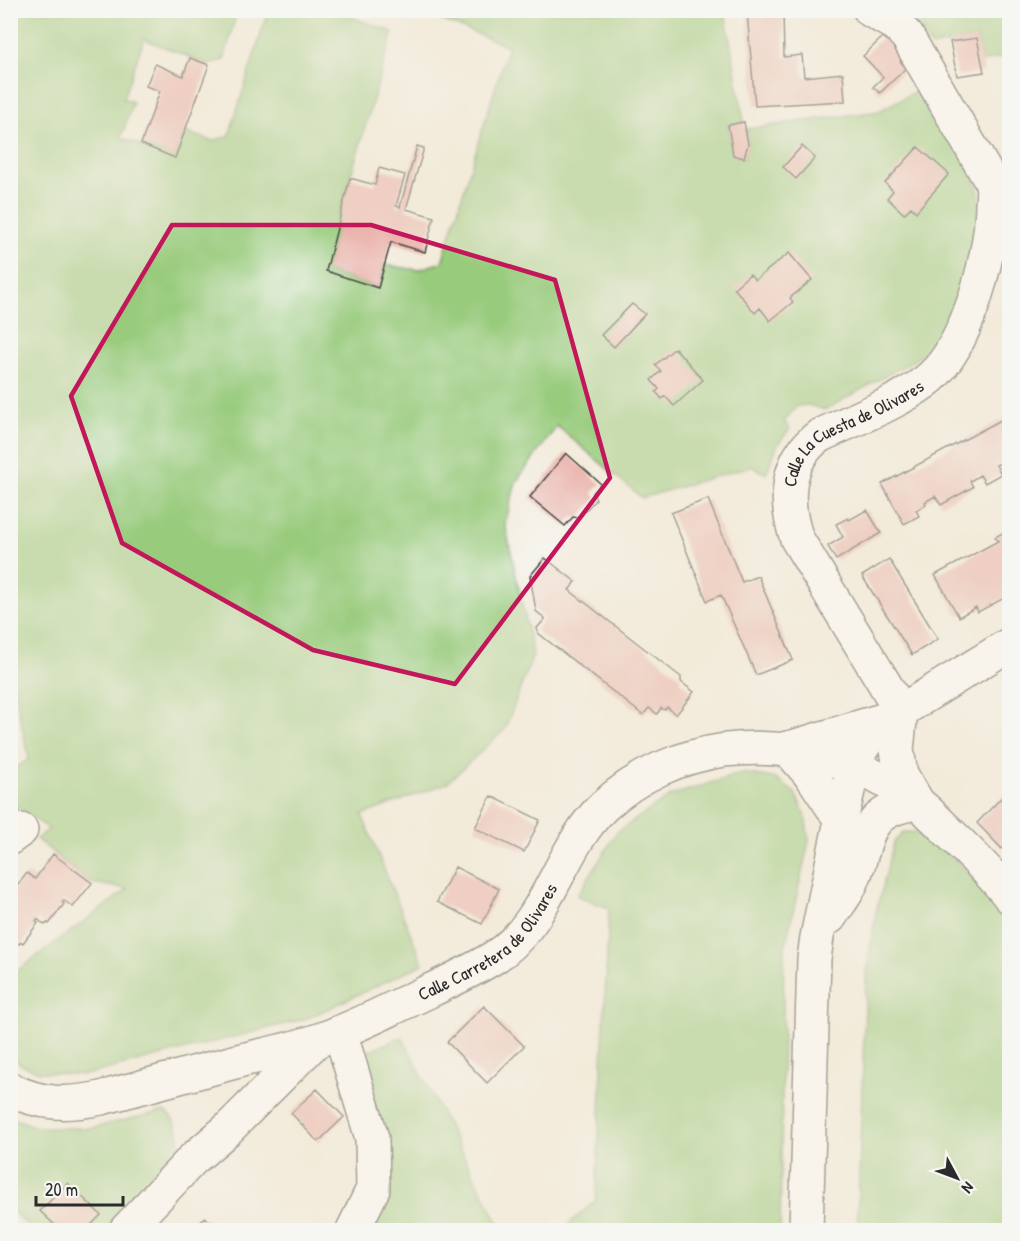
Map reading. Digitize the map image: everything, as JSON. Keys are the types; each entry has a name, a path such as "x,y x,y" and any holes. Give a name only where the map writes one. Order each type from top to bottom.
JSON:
{"street":[{"path":"870,10 896,25 907,36 1001,184"},
{"name":"Calle La Cuesta de Olivares","path":"897,714 797,539 790,520 789,490 799,460 807,445 819,436 906,394 926,381 940,369 955,348 984,266 1001,184"},
{"path":"806,1230 810,1056 817,937 854,766 860,751 872,734 897,714 1010,644"},
{"path":"841,820 813,778 788,748 897,714"},
{"path":"897,714 897,750 901,774 918,803 992,875 1010,897"},
{"name":"Calle Carretera de Olivares","path":"10,1089 44,1102 78,1103 327,1037 438,987 494,958 508,947 535,915 572,848 603,807 639,780 673,762 706,753 759,747 788,748 814,753 854,766 891,785 918,803"},
{"path":"817,937 850,885 865,839 875,821 902,805 918,803"},
{"path":"126,1230 193,1159 327,1037 372,1138 373,1189 353,1230"},
{"path":"217,1067 232,1105 228,1129"}],"highlighted area":[{"path":"172,225 371,225 555,280 610,478 455,684 313,650 122,543 71,396"}],"green space":[{"path":"11,11 237,11 224,60 209,65 144,39 123,99 133,102 121,138 175,157 185,132 212,141 229,136 268,11 334,11 393,32 338,219 340,220 326,271 378,288 384,265 418,270 442,262 508,46 419,11 725,11 744,122 728,125 733,155 744,158 748,144 746,129 879,111 929,84 948,128 944,133 969,162 979,193 980,233 957,313 935,344 918,358 825,410 808,405 797,406 784,421 790,429 778,444 766,474 751,466 642,498 557,426 516,482 505,524 533,655 505,729 447,783 362,815 423,964 308,1018 85,1075 39,1072 20,1064 11,1056 10,976 128,889 92,883 36,839 49,829 16,806 11,810 11,771 29,759 10,671","holes":["632,304 645,314 614,347 602,335"]},
{"path":"911,11 1009,11 1009,55 982,62 977,38 931,47"},
{"path":"742,773 774,778 795,793 805,815 809,841 784,952 780,1230 562,1230 596,1200 609,908 577,896 617,832 670,796"},
{"path":"904,832 916,832 930,844 937,841 990,896 1009,929 1009,1230 857,1230 866,977 876,912 894,842"},
{"path":"402,1037 502,1230 363,1230 358,1055"},
{"path":"164,1111 174,1120 179,1137 180,1157 113,1230 32,1230 11,1210 10,1117 40,1128 91,1128"}],"building":[{"path":"783,10 784,57 802,55 804,77 843,73 845,101 755,106 747,12"},
{"path":"887,33 908,55 900,61 906,68 880,93 873,87 883,77 863,56"},
{"path":"977,38 984,72 957,76 950,42"},
{"path":"190,58 209,65 175,158 141,144 160,91 146,86 155,64 183,76"},
{"path":"744,122 748,144 744,158 733,155 728,125"},
{"path":"417,146 424,148 406,209 434,217 425,252 391,242 378,288 326,271 350,178 375,185 379,168 405,175 396,206 400,207"},
{"path":"802,146 815,158 796,179 783,167"},
{"path":"918,147 949,174 916,212 911,207 904,214 887,198 893,191 885,183"},
{"path":"789,253 812,280 790,298 793,302 770,321 760,308 755,313 734,288 750,274 755,280"},
{"path":"632,304 645,314 614,347 601,335"},
{"path":"675,348 703,380 674,406 665,396 662,399 656,392 659,389 651,380 661,371 655,365"},
{"path":"1010,415 1010,449 1003,453 1007,460 996,465 1001,474 985,483 980,475 970,481 973,487 941,505 935,496 925,502 926,505 916,510 919,516 904,524 882,484"},
{"path":"566,453 601,484 593,493 596,499 579,518 573,517 565,526 530,497"},
{"path":"708,499 742,582 758,576 793,660 756,675 721,595 707,601 671,513"},
{"path":"867,510 881,533 836,560 828,546 843,537 836,524"},
{"path":"1010,529 1010,584 1007,585 1010,595 978,612 976,607 959,617 935,575 998,541 995,537"},
{"path":"545,558 576,582 569,590 681,677 681,682 694,692 676,715 667,707 665,710 661,708 657,714 649,708 643,715 538,633 537,628 545,619 536,611 530,576"},
{"path":"889,559 938,639 912,655 862,576"},
{"path":"1004,795 1008,798 1010,796 1010,842 1002,849 977,823"},
{"path":"491,796 540,820 524,852 475,828"},
{"path":"53,854 92,883 73,907 63,900 64,904 49,924 45,925 37,919 38,923 23,943 19,944 10,940 10,895 27,873 35,879"},
{"path":"455,867 499,889 482,924 437,902"},
{"path":"484,1006 524,1046 487,1083 447,1042"},
{"path":"317,1089 344,1117 318,1142 291,1113"},
{"path":"68,1183 101,1215 86,1230 60,1230 40,1211"},
{"path":"205,1217 219,1230 192,1230"}]}
